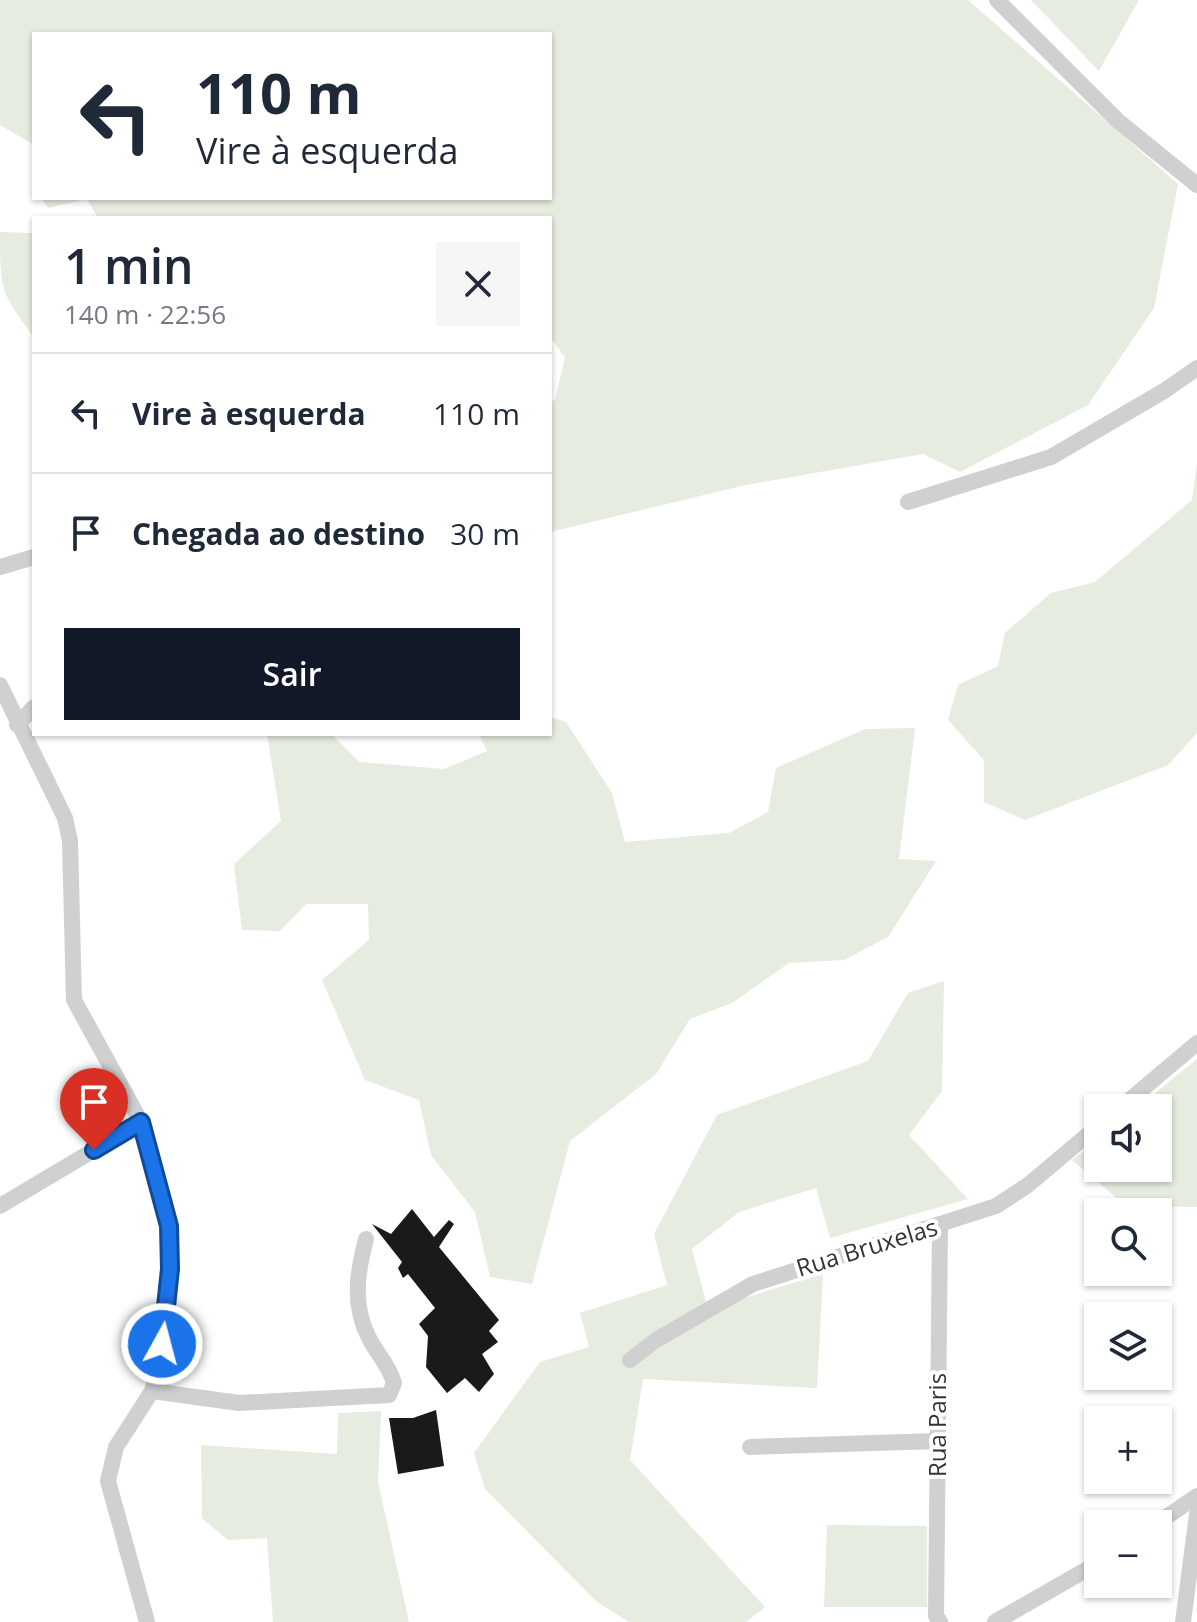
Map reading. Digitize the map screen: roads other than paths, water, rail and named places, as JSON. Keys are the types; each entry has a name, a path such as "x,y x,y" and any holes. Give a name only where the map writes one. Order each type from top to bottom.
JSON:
{"street":[{"path":"997,0 1118,121 1197,185"},
{"path":"908,502 1051,457 1164,391 1197,368"},
{"path":"0,567 32,558"},
{"path":"0,685 17,725 55,794 67,830 74,1000 141,1122 169,1226 165,1317 152,1391 116,1447 108,1481 147,1622"},
{"path":"17,725 32,709"},
{"path":"1137,1094 1197,1043"},
{"path":"0,1206 141,1122"},
{"name":"Rua Bruxelas","path":"630,1360 656,1340 753,1284 996,1206 1028,1185 1084,1138"},
{"name":"Rua Paris","path":"940,1226 936,1616 940,1622"},
{"path":"152,1391 239,1403 389,1395 394,1383 390,1369 369,1338 358,1311 357,1271 366,1239"},
{"path":"750,1447 938,1441"},
{"path":"1172,1513 1197,1496"},
{"path":"1183,1622 1197,1514"},
{"path":"995,1622 1084,1571"}]}
